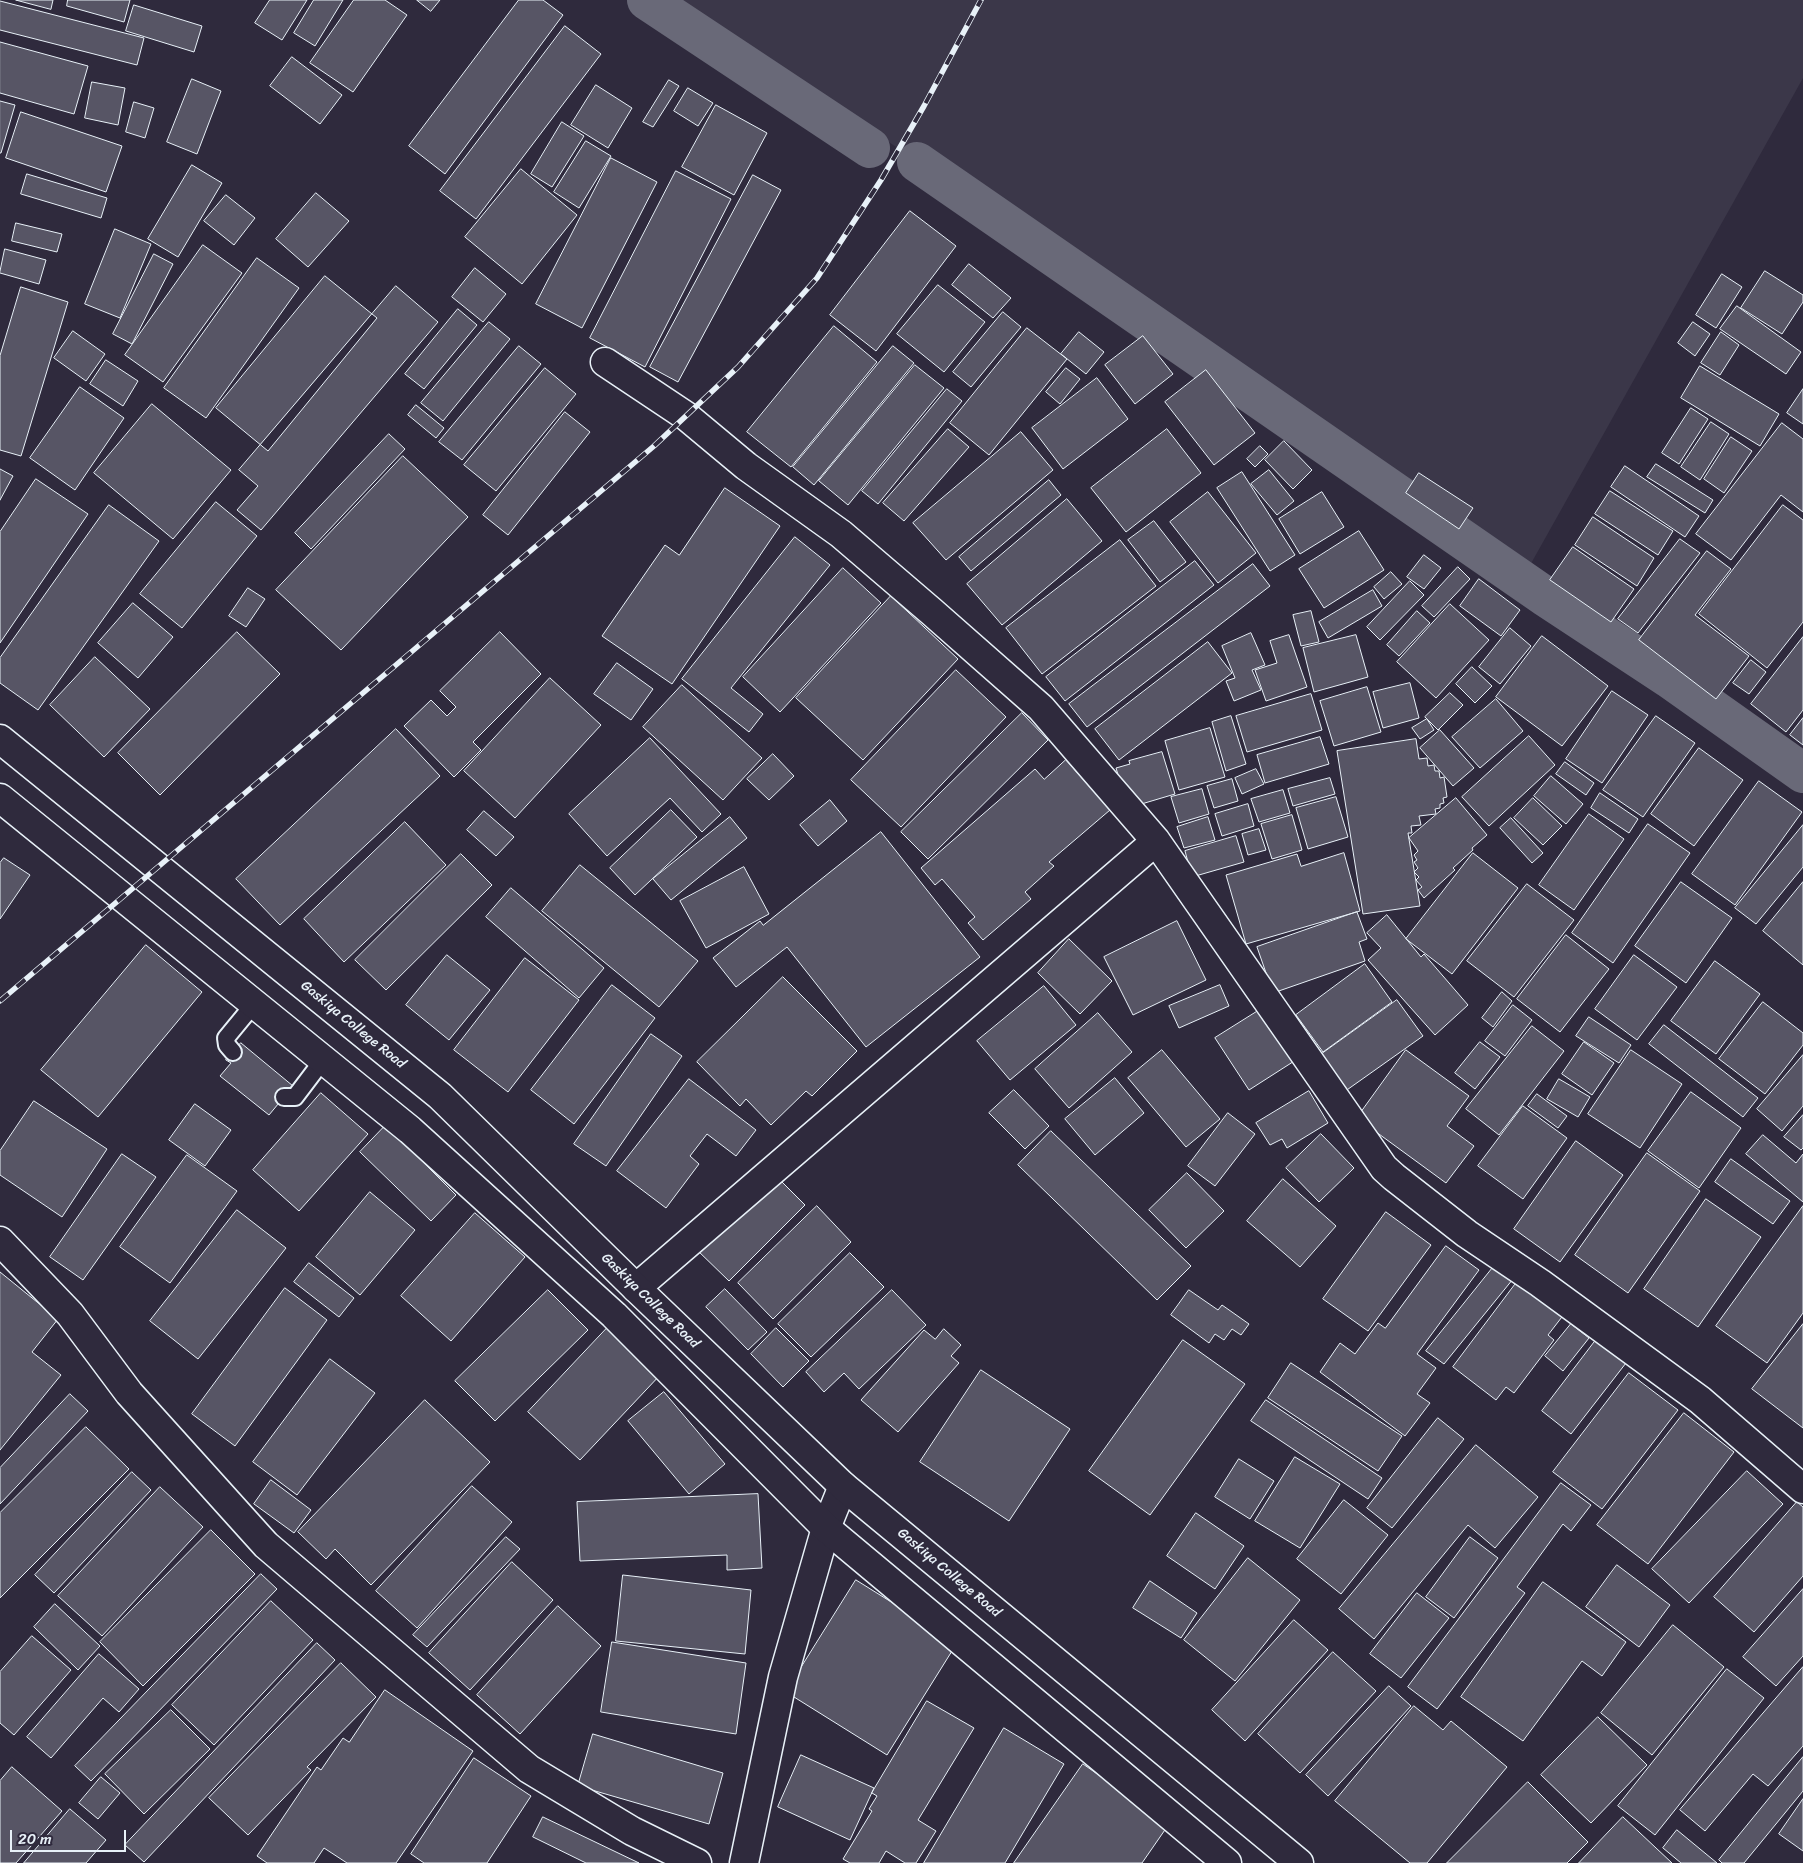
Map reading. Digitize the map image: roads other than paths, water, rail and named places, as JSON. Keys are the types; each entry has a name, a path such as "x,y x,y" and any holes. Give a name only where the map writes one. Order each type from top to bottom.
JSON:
{"street":[{"path":"606,362 686,416 746,466 841,534 1041,708 1156,841 1384,1168 1467,1234 1540,1283 1700,1400 1803,1489"},
{"name":"Gaskiya College Road","path":"0,739 440,1096 636,1288 843,1486 1299,1863"},
{"path":"0,798 410,1130 614,1315 826,1528 1227,1863"},
{"path":"636,1288 1156,841"},
{"path":"0,1241 70,1314 128,1392 266,1545 529,1769 632,1831 697,1863"},
{"path":"744,1863 782,1677 826,1528 843,1486"}],"lane":[{"path":"233,1052 227,1045 226,1038 254,1004"},
{"path":"284,1097 295,1097 323,1060"}],"waterway":[{"path":"647,0 870,148"},
{"path":"917,162 1546,597 1669,678 1803,773"}],"railway":[{"path":"0,1001 654,446 738,367 817,278 881,180 924,106 981,0"}]}
